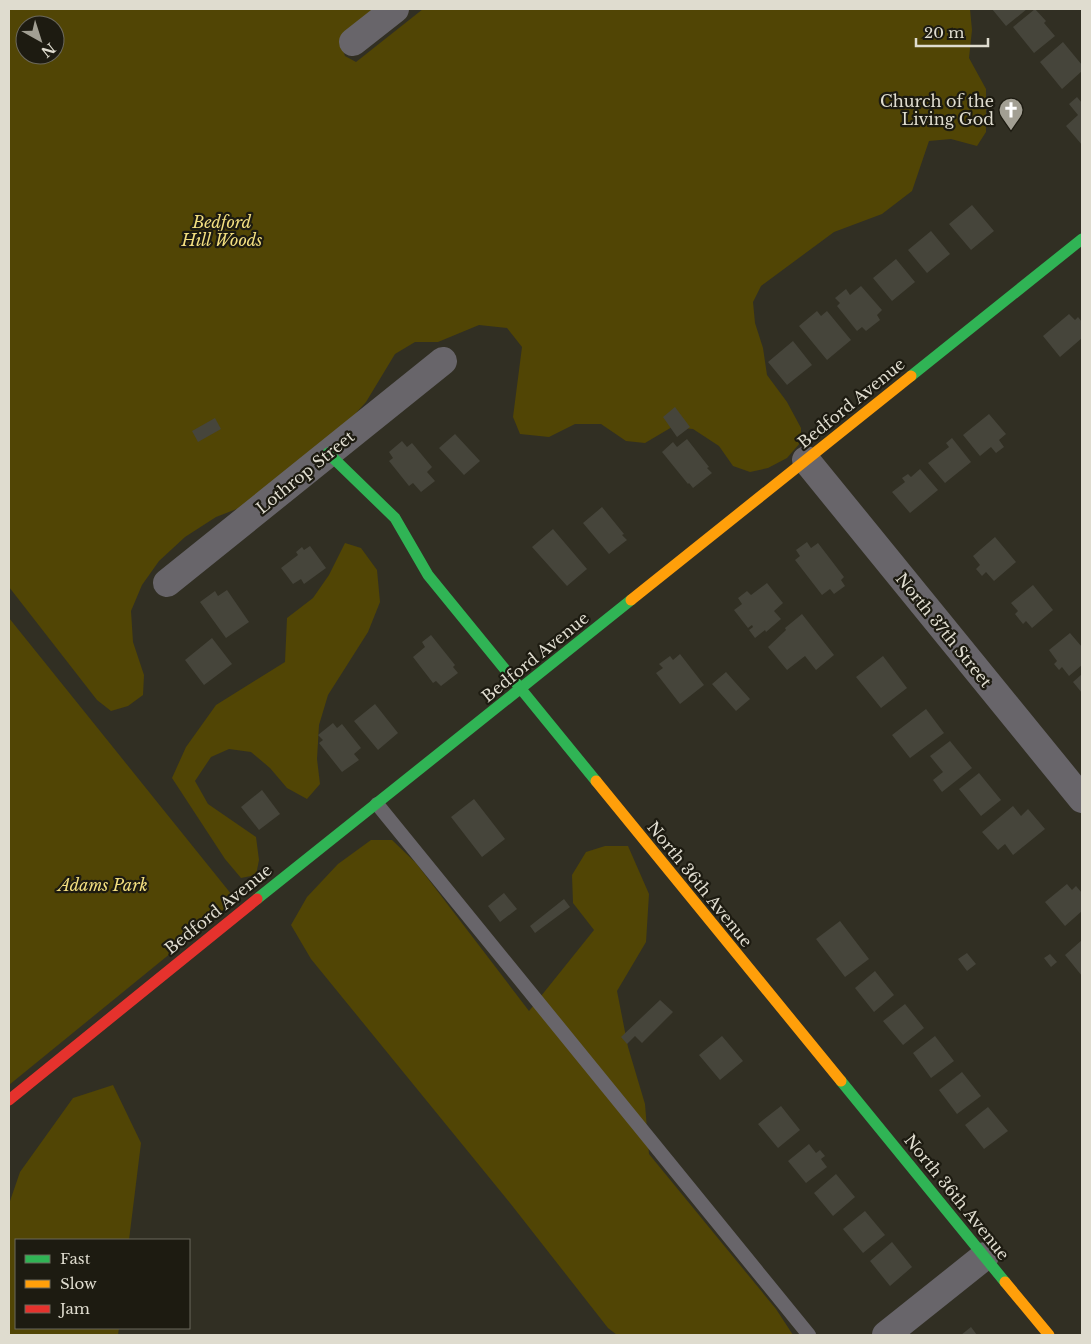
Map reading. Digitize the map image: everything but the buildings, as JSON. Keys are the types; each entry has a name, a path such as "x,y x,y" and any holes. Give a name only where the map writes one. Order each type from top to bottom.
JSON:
{"street":[{"path":"353,42 395,9"},
{"name":"Bedford Avenue","path":"9,1100 1082,239"},
{"name":"Lothrop Street","path":"167,583 443,361"},
{"name":"North 36th Avenue","path":"328,453 396,518 428,575 520,690 1049,1335"},
{"name":"North 37th Street","path":"806,460 1082,799"},
{"path":"886,1335 985,1256"}],"lane":[{"path":"377,804 809,1335"}],"green space":[{"name":"Bedford Hill Woods","path":"9,9 378,9 339,40 345,56 356,62 423,9 970,9 972,30 969,58 986,89 986,132 977,146 951,139 929,141 912,191 882,214 834,232 761,286 753,302 755,323 763,348 767,375 787,402 801,428 801,442 787,458 768,468 750,472 733,466 719,446 693,429 672,427 645,443 626,441 601,424 575,424 549,437 520,434 513,417 522,347 507,328 479,325 438,342 415,342 395,354 366,402 347,423 247,505 216,517 185,537 159,561 142,585 131,611 133,642 144,675 143,695 128,706 111,711 97,700 9,587"},
{"path":"345,543 361,548 377,570 380,602 368,632 328,695 319,725 317,759 320,784 307,799 287,788 270,768 251,752 229,749 211,757 195,781 208,804 256,837 259,860 256,875 241,878 225,859 172,778 186,747 216,705 285,662 287,618 313,598 329,575"},
{"name":"Adams Park","path":"9,618 236,900 9,1085"},
{"path":"371,840 392,840 416,863 529,1011 594,930 573,903 572,875 586,852 605,846 628,846 649,894 646,942 617,991 628,1047 645,1104 649,1154 776,1309 793,1335 617,1335 608,1328 510,1203 311,959 291,925 307,897 338,864"},
{"path":"113,1085 141,1143 129,1239 15,1239 15,1329 119,1329 118,1335 9,1335 9,1204 20,1172 73,1098"}],"traffic: fast":[{"path":"911,376 1082,239"},
{"path":"328,453 395,518 428,575 596,781"},
{"path":"257,899 631,600"},
{"path":"841,1081 1005,1282"}],"traffic: slow":[{"path":"631,600 911,376"},
{"path":"596,781 841,1081"},
{"path":"1005,1282 1049,1335"}],"traffic: jam":[{"path":"9,1100 257,899"}],"place":[{"name":"Church of the Living God","path":"1011,131"}]}
